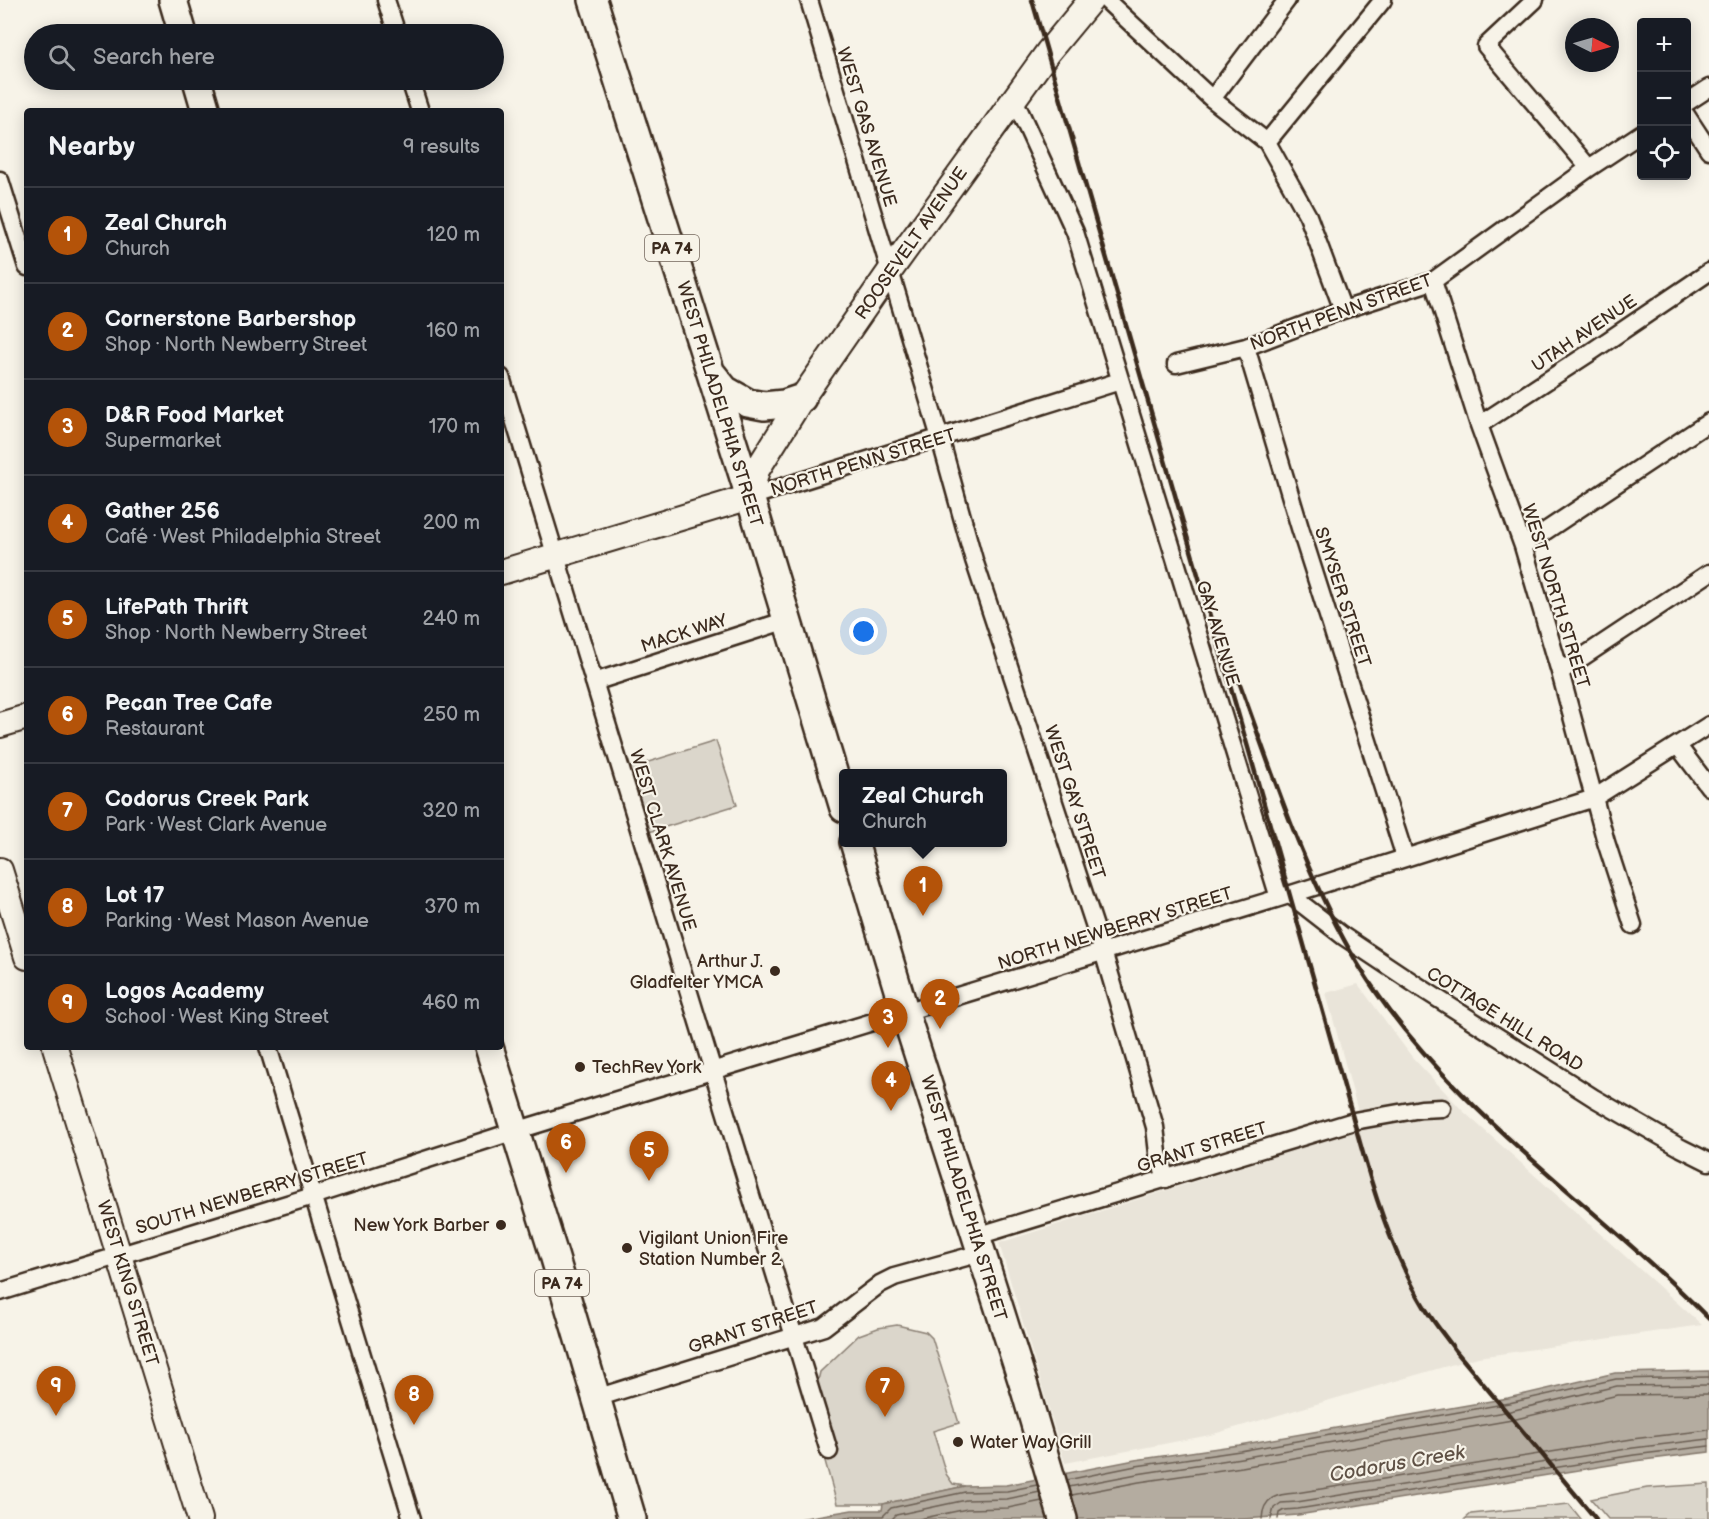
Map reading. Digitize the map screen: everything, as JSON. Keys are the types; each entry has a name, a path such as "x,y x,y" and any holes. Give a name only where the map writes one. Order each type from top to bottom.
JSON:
{"main road":[{"path":"173,0 180,24"},
{"name":"WEST PHILADELPHIA STREET","path":"593,0 750,497 839,795"},
{"name":"ROOSEVELT AVENUE","path":"750,497 757,470 802,398 890,271 1048,52 1091,0"},
{"path":"200,90 205,108"},
{"path":"711,373 725,390 748,403 764,406 784,404 802,398"},
{"name":"NORTH PENN STREET","path":"504,571 750,497"},
{"path":"0,725 24,718"},
{"name":"WEST PHILADELPHIA STREET","path":"855,847 905,1013 1023,1383 1063,1519"},
{"path":"0,870 24,947"},
{"name":"WEST KING STREET","path":"56,1050 200,1519"},
{"name":"PA 74","path":"490,1050 632,1519"}],"street":[{"path":"386,0 394,24"},
{"name":"WEST GAS AVENUE","path":"809,0 940,438"},
{"path":"1106,0 1212,99 1268,142 1308,216 1343,310"},
{"path":"1212,99 1287,0"},
{"path":"1268,142 1383,0"},
{"path":"1534,0 1486,46 1589,168"},
{"path":"1691,100 1709,88"},
{"path":"413,90 419,108"},
{"name":"GAY AVENUE","path":"1014,99 1075,232 1120,381 1284,896"},
{"path":"1691,123 1709,150"},
{"name":"NORTH PENN STREET","path":"1176,364 1246,347 1343,310 1433,281 1637,136"},
{"path":"0,180 24,257"},
{"name":"UTAH AVENUE","path":"1479,425 1709,272"},
{"name":"WEST NORTH STREET","path":"1433,281 1479,425 1523,546 1606,842 1633,925"},
{"name":"SMYSER STREET","path":"1246,347 1300,528 1405,857"},
{"name":"NORTH PENN STREET","path":"750,497 1120,381"},
{"name":"WEST CLARK AVENUE","path":"504,387 796,1336 829,1451"},
{"path":"1523,546 1709,422"},
{"name":"WEST GAY STREET","path":"940,438 975,560 1103,951 1155,1127 1158,1153 1166,1179"},
{"path":"1560,672 1709,573"},
{"name":"MACK WAY","path":"594,682 787,620"},
{"name":"NORTH NEWBERRY STREET","path":"515,1131 905,1013 1594,798 1709,725"},
{"path":"1678,746 1709,787"},
{"name":"COTTAGE HILL ROAD","path":"1284,896 1418,987 1593,1098 1709,1162"},
{"path":"269,1050 412,1519"},
{"name":"GRANT STREET","path":"596,1398 824,1327 868,1292 894,1277 979,1244 1166,1179 1354,1121 1421,1109 1442,1108"},
{"name":"SOUTH NEWBERRY STREET","path":"0,1292 314,1196 515,1131"}],"shaded area":[{"path":"716,741 737,805 649,832 629,768"},
{"path":"1358,984 1412,1057 1464,1112 1702,1325 1478,1357 1210,1435 1065,1463 999,1243 1363,1130 1326,993"},
{"path":"897,1325 926,1332 932,1338 959,1423 933,1431 946,1474 953,1484 965,1486 883,1504 837,1504 811,1411 820,1372 859,1335 878,1328"},
{"path":"1709,1484 1709,1519 1608,1519 1591,1499 1647,1488"},
{"path":"1569,1504 1581,1519 1465,1519 1471,1514"}],"water":[{"name":"Codorus Creek","path":"1709,1371 1709,1452 1635,1461 1298,1515 1243,1519 799,1519 852,1510 882,1510 883,1504 965,1486 1006,1485 1135,1460 1239,1445 1508,1398 1615,1373"}],"railway":[{"path":"1032,0 1364,1157 1390,1235 1415,1290 1436,1324 1455,1350 1596,1519"},
{"path":"1230,657 1287,814 1320,892 1359,966 1395,1017 1434,1065 1478,1109 1709,1319"}],"place":[{"name":"Zeal Church","path":"923,916"},
{"name":"Arthur J. Gladfelter YMCA","path":"775,971"},
{"name":"Cornerstone Barbershop","path":"940,1029"},
{"name":"D&R Food Market","path":"888,1048"},
{"name":"TechRev York","path":"580,1067"},
{"name":"Gather 256","path":"891,1111"},
{"name":"Pecan Tree Cafe","path":"566,1173"},
{"name":"LifePath Thrift","path":"649,1181"},
{"name":"New York Barber","path":"501,1225"},
{"name":"Vigilant Union Fire Station Number 2","path":"627,1248"},
{"name":"Logos Academy","path":"56,1416"},
{"name":"Codorus Creek Park","path":"885,1417"},
{"name":"Lot 17","path":"414,1425"},
{"name":"Water Way Grill","path":"958,1442"}]}
